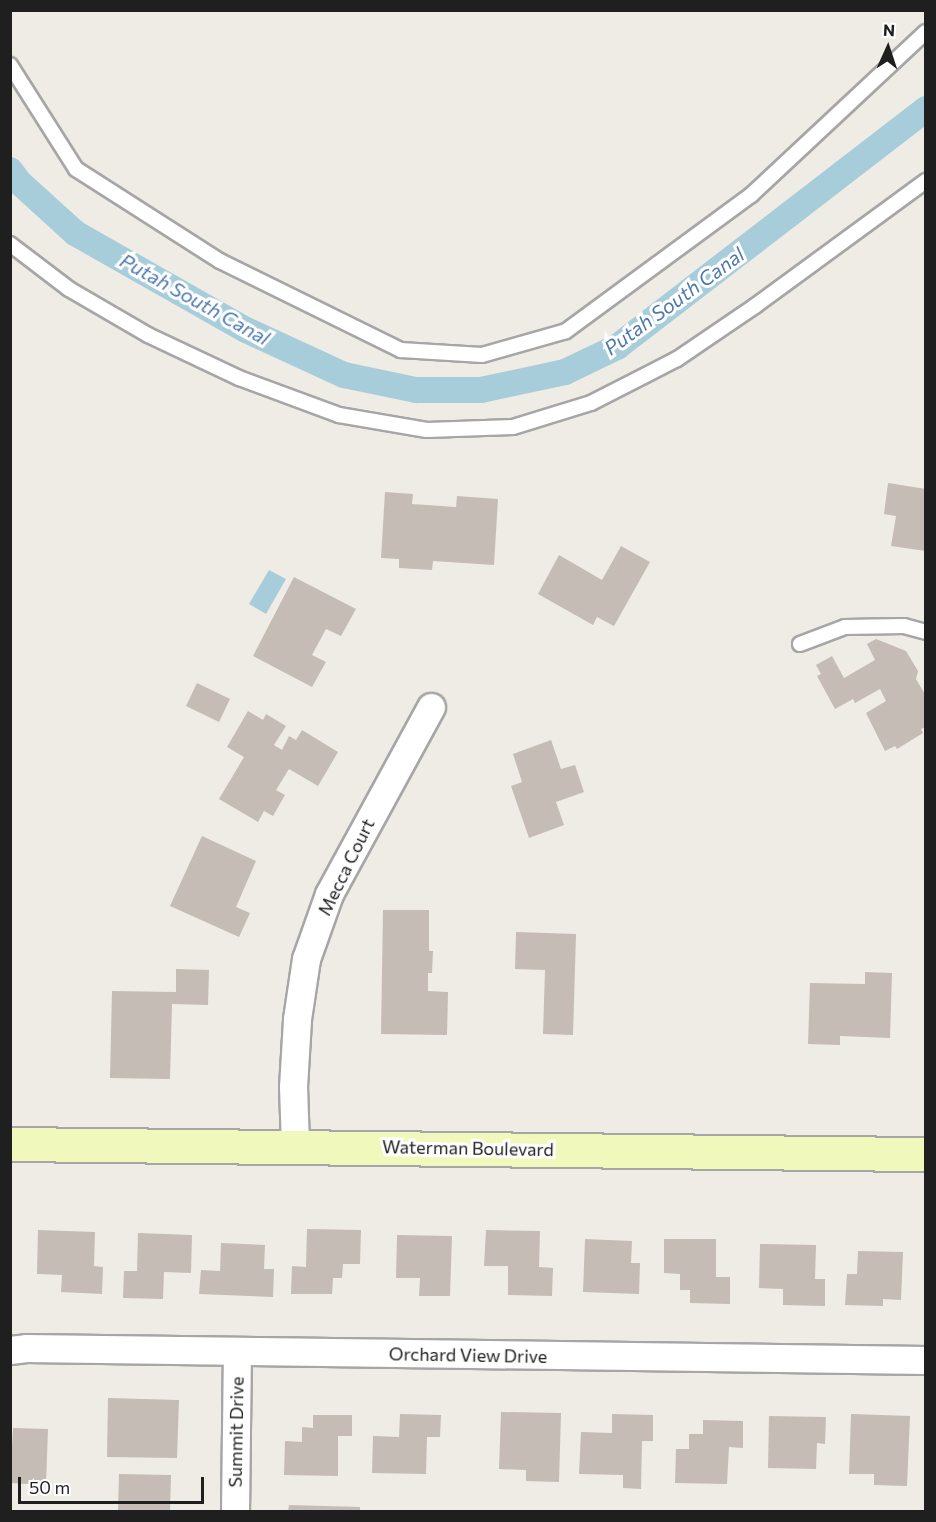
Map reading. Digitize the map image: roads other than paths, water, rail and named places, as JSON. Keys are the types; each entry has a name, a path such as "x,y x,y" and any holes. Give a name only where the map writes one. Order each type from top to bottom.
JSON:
{"main road":[{"name":"Waterman Boulevard","path":"10,1144 926,1154"}],"street":[{"name":"Mecca Court","path":"295,1146 293,1087 297,1019 306,959 329,894 431,707"},
{"name":"Orchard View Drive","path":"10,1350 26,1348 237,1353 926,1360"},
{"name":"Summit Drive","path":"235,1512 237,1353"}],"lane":[{"path":"10,65 76,169 220,261 401,350 482,355 566,331 751,195 926,32"},
{"path":"10,244 69,289 148,335 239,378 339,415 427,429 513,427 591,404 677,359 755,306 926,181"},
{"path":"800,644 845,627 904,626 926,632"}],"water":[{"path":"269,570 286,579 266,614 249,604"}],"waterway":[{"name":"Putah South Canal","path":"10,170 19,182 75,233 246,330 344,375 416,390 481,390 565,372 617,347 926,109"}]}
